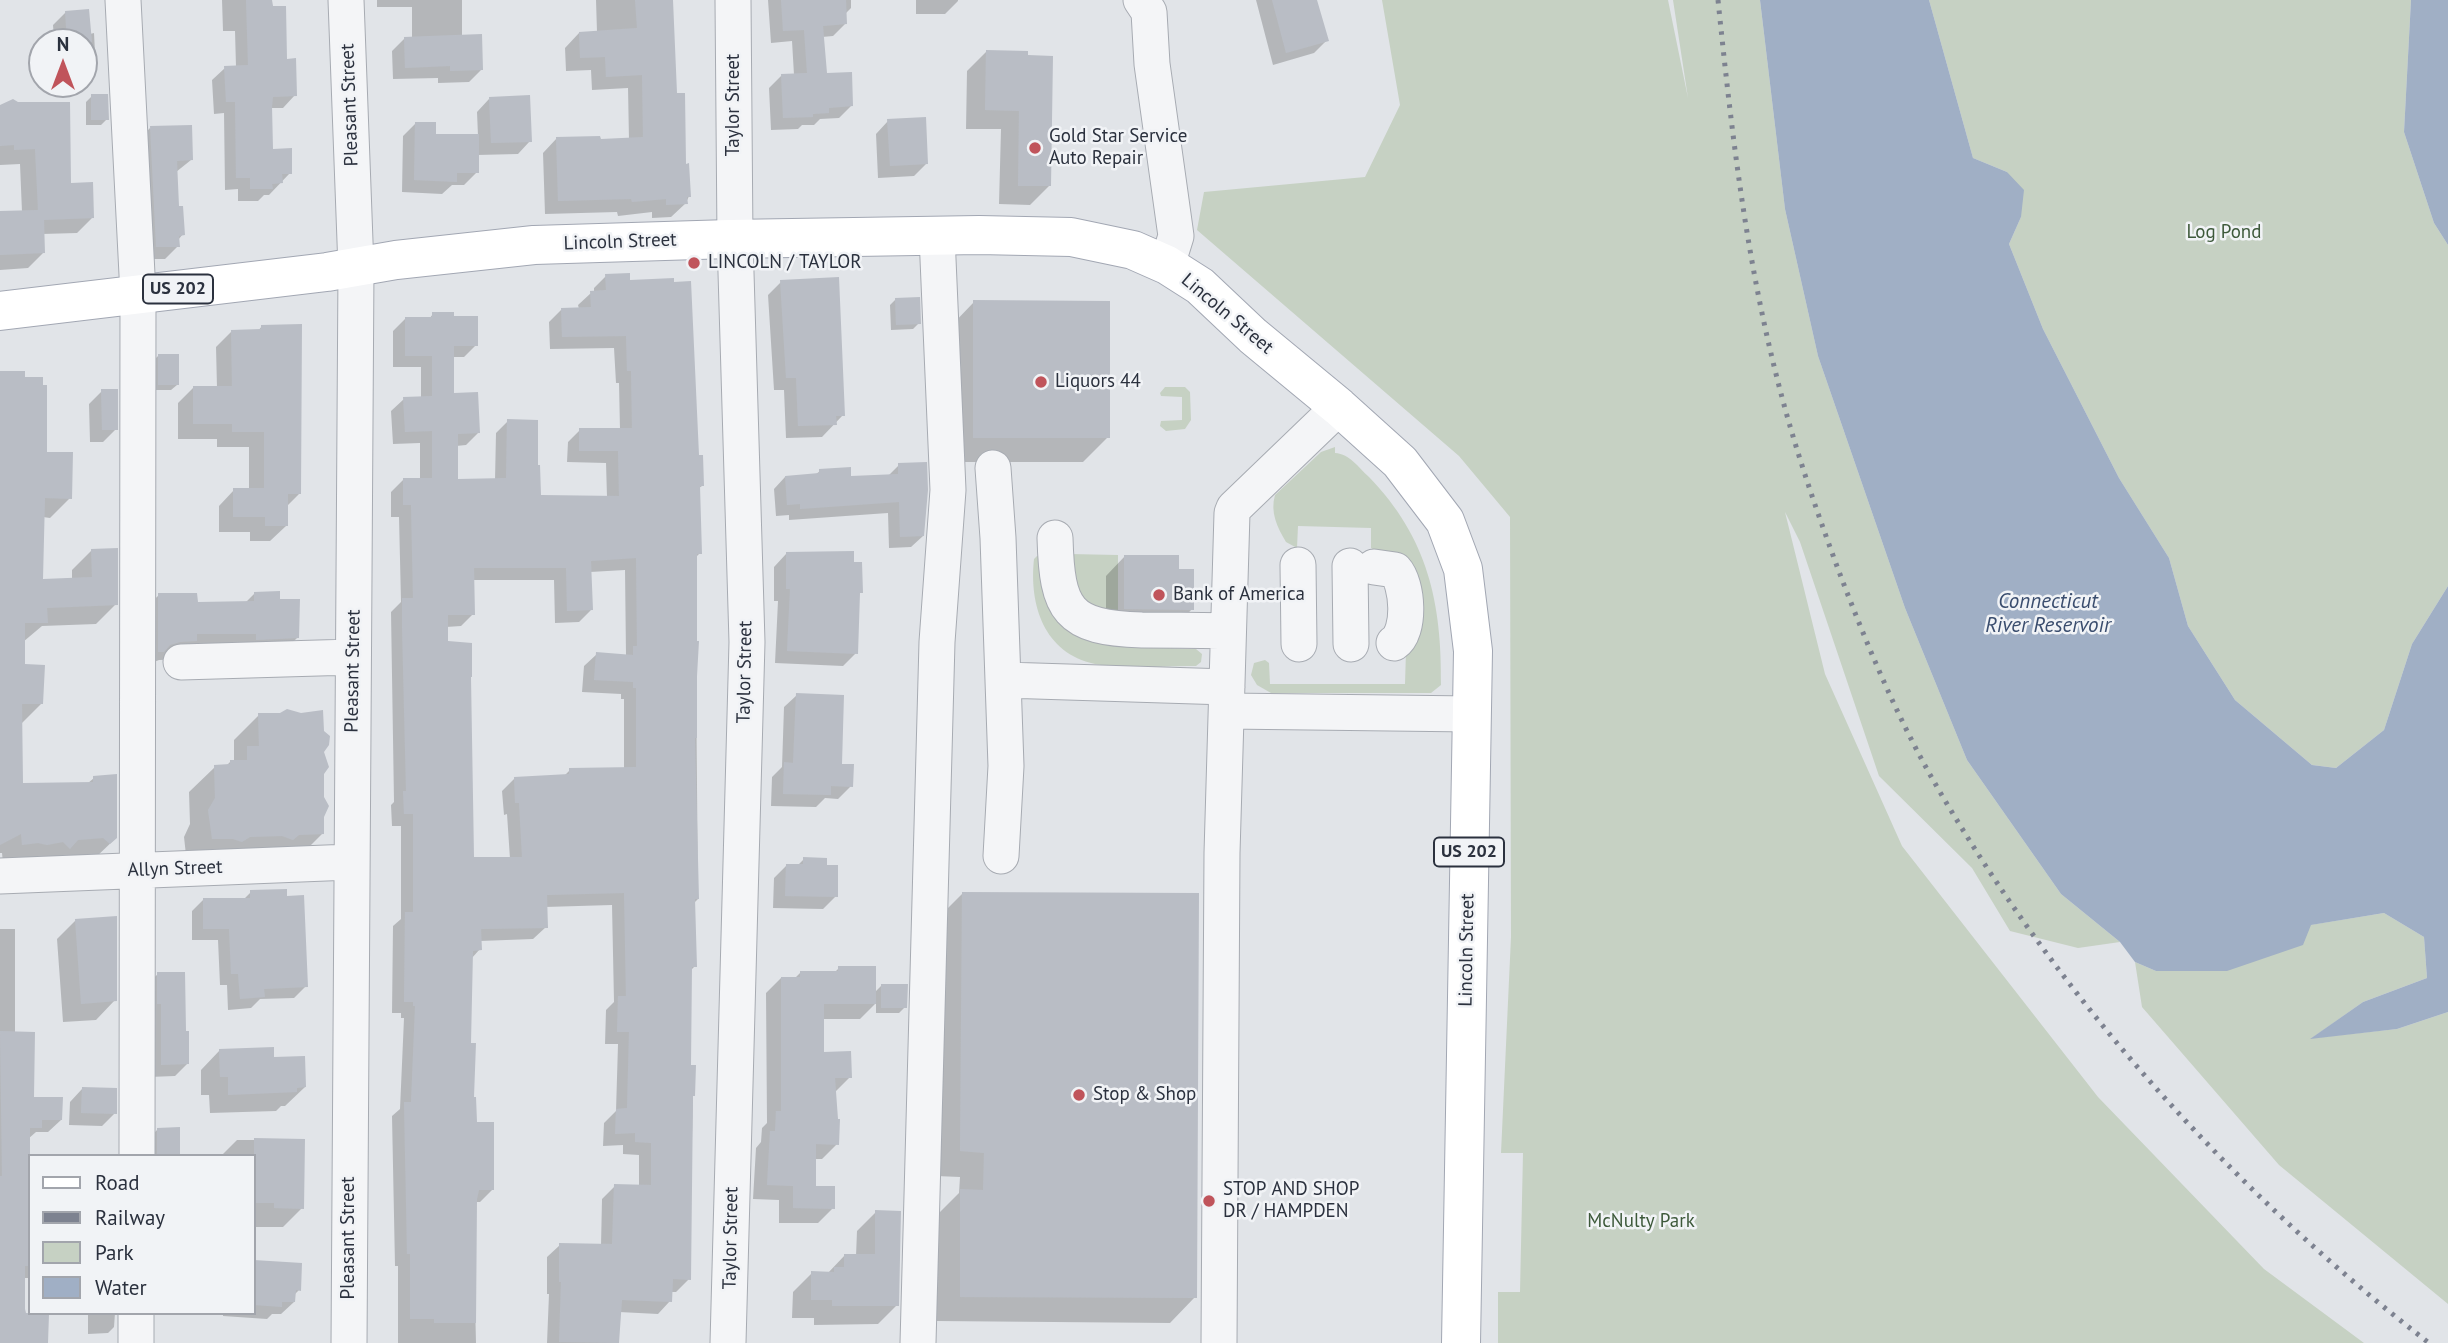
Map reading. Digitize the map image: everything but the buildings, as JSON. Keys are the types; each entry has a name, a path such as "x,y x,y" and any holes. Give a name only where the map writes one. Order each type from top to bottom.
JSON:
{"main road":[{"name":"Lincoln Street","path":"0,312 356,268 396,260 534,245 735,239 1071,237 1133,250 1167,265 1200,286 1253,337 1339,407 1400,462 1445,521 1463,569 1473,652 1461,1343"}],"street":[{"path":"123,0 138,293 136,1154"},
{"name":"Pleasant Street","path":"346,0 356,268 349,1343"},
{"name":"Taylor Street","path":"728,1343 747,642 735,239 733,0"},
{"path":"1141,0 1149,12 1152,64 1176,236 1167,265"},
{"path":"918,1343 937,642 947,490 937,236"},
{"path":"1219,1343 1222,853 1232,513 1234,508 1339,407"},
{"path":"993,468 1006,766 1001,856"},
{"path":"1055,538 1059,585 1072,612 1086,623 1114,629 1228,636"},
{"path":"1349,566 1395,570 1401,575 1404,588 1404,630 1400,639 1353,644"},
{"path":"1349,566 1353,644"},
{"path":"1349,566 1353,644"},
{"path":"181,662 353,657"},
{"path":"1003,680 1227,699 1472,714"},
{"name":"Allyn Street","path":"0,876 351,862"},
{"path":"136,1315 136,1343"}],"green space":[{"name":"McNulty Park","path":"1382,0 1668,0 1688,98 1673,0 1760,0 1785,209 1818,356 1905,608 1967,760 2061,894 2120,942 2078,948 2010,931 1972,868 1879,776 1800,542 1785,512 1825,674 1902,846 2098,1097 2264,1269 2364,1343 1498,1343 1498,1292 1520,1292 1523,1153 1501,1153 1511,937 1510,517 1459,456 1197,230 1204,192 1365,177 1400,105"},
{"name":"Log Pond","path":"1929,0 2411,0 2404,132 2434,223 2448,245 2448,586 2412,644 2384,730 2336,768 2312,765 2235,700 2188,626 2169,558 2119,478 2043,329 2009,244 2021,217 2007,172 1973,158"},
{"path":"1165,387 1185,387 1190,392 1191,420 1185,429 1166,431 1160,426 1161,421 1182,420 1182,397 1161,396 1160,393"},
{"path":"1335,447 1335,453 1354,462 1389,500 1418,548 1428,573 1441,655 1441,685 1431,693 1271,693 1257,685 1251,675 1254,663 1265,660 1269,663 1270,684 1405,684 1406,651 1376,551 1371,548 1371,528 1298,526 1297,548 1286,542 1275,519 1275,495 1321,452"},
{"path":"1069,554 1118,555 1118,621 1081,604"},
{"path":"1041,557 1089,639 1112,646 1196,649 1202,654 1201,662 1196,666 1106,666 1078,658 1063,649 1052,638 1038,610 1033,576 1034,559"},
{"path":"2384,913 2424,937 2427,978 2363,1002 2312,1038 2397,1029 2448,1012 2448,1304 2279,1165 2142,1007 2135,962 2156,971 2310,925"}],"water":[{"name":"Connecticut River Reservoir","path":"1760,0 1929,0 1973,158 2007,172 2024,190 2021,217 2009,244 2043,329 2119,478 2169,558 2188,626 2235,700 2312,765 2336,768 2384,730 2412,644 2448,586 2448,1012 2397,1029 2310,1039 2363,1002 2427,978 2424,937 2384,913 2311,925 2303,945 2227,971 2156,971 2135,962 2120,942 2061,894 1967,760 1905,608 1818,356 1785,209"},
{"path":"2411,0 2448,0 2448,245 2434,223 2404,132"}],"railway":[{"path":"1718,0 1747,235 1765,328 1783,400 1814,502 1852,604 1886,686 1925,766 1989,871 2042,947 2098,1020 2158,1091 2288,1223 2357,1285 2429,1343"}],"place":[{"name":"Gold Star Service Auto Repair","path":"1035,148"},
{"name":"LINCOLN / TAYLOR","path":"694,263"},
{"name":"Liquors 44","path":"1041,382"},
{"name":"Bank of America","path":"1159,595"},
{"name":"Stop & Shop","path":"1079,1095"},
{"name":"STOP AND SHOP DR / HAMPDEN","path":"1209,1201"}]}
